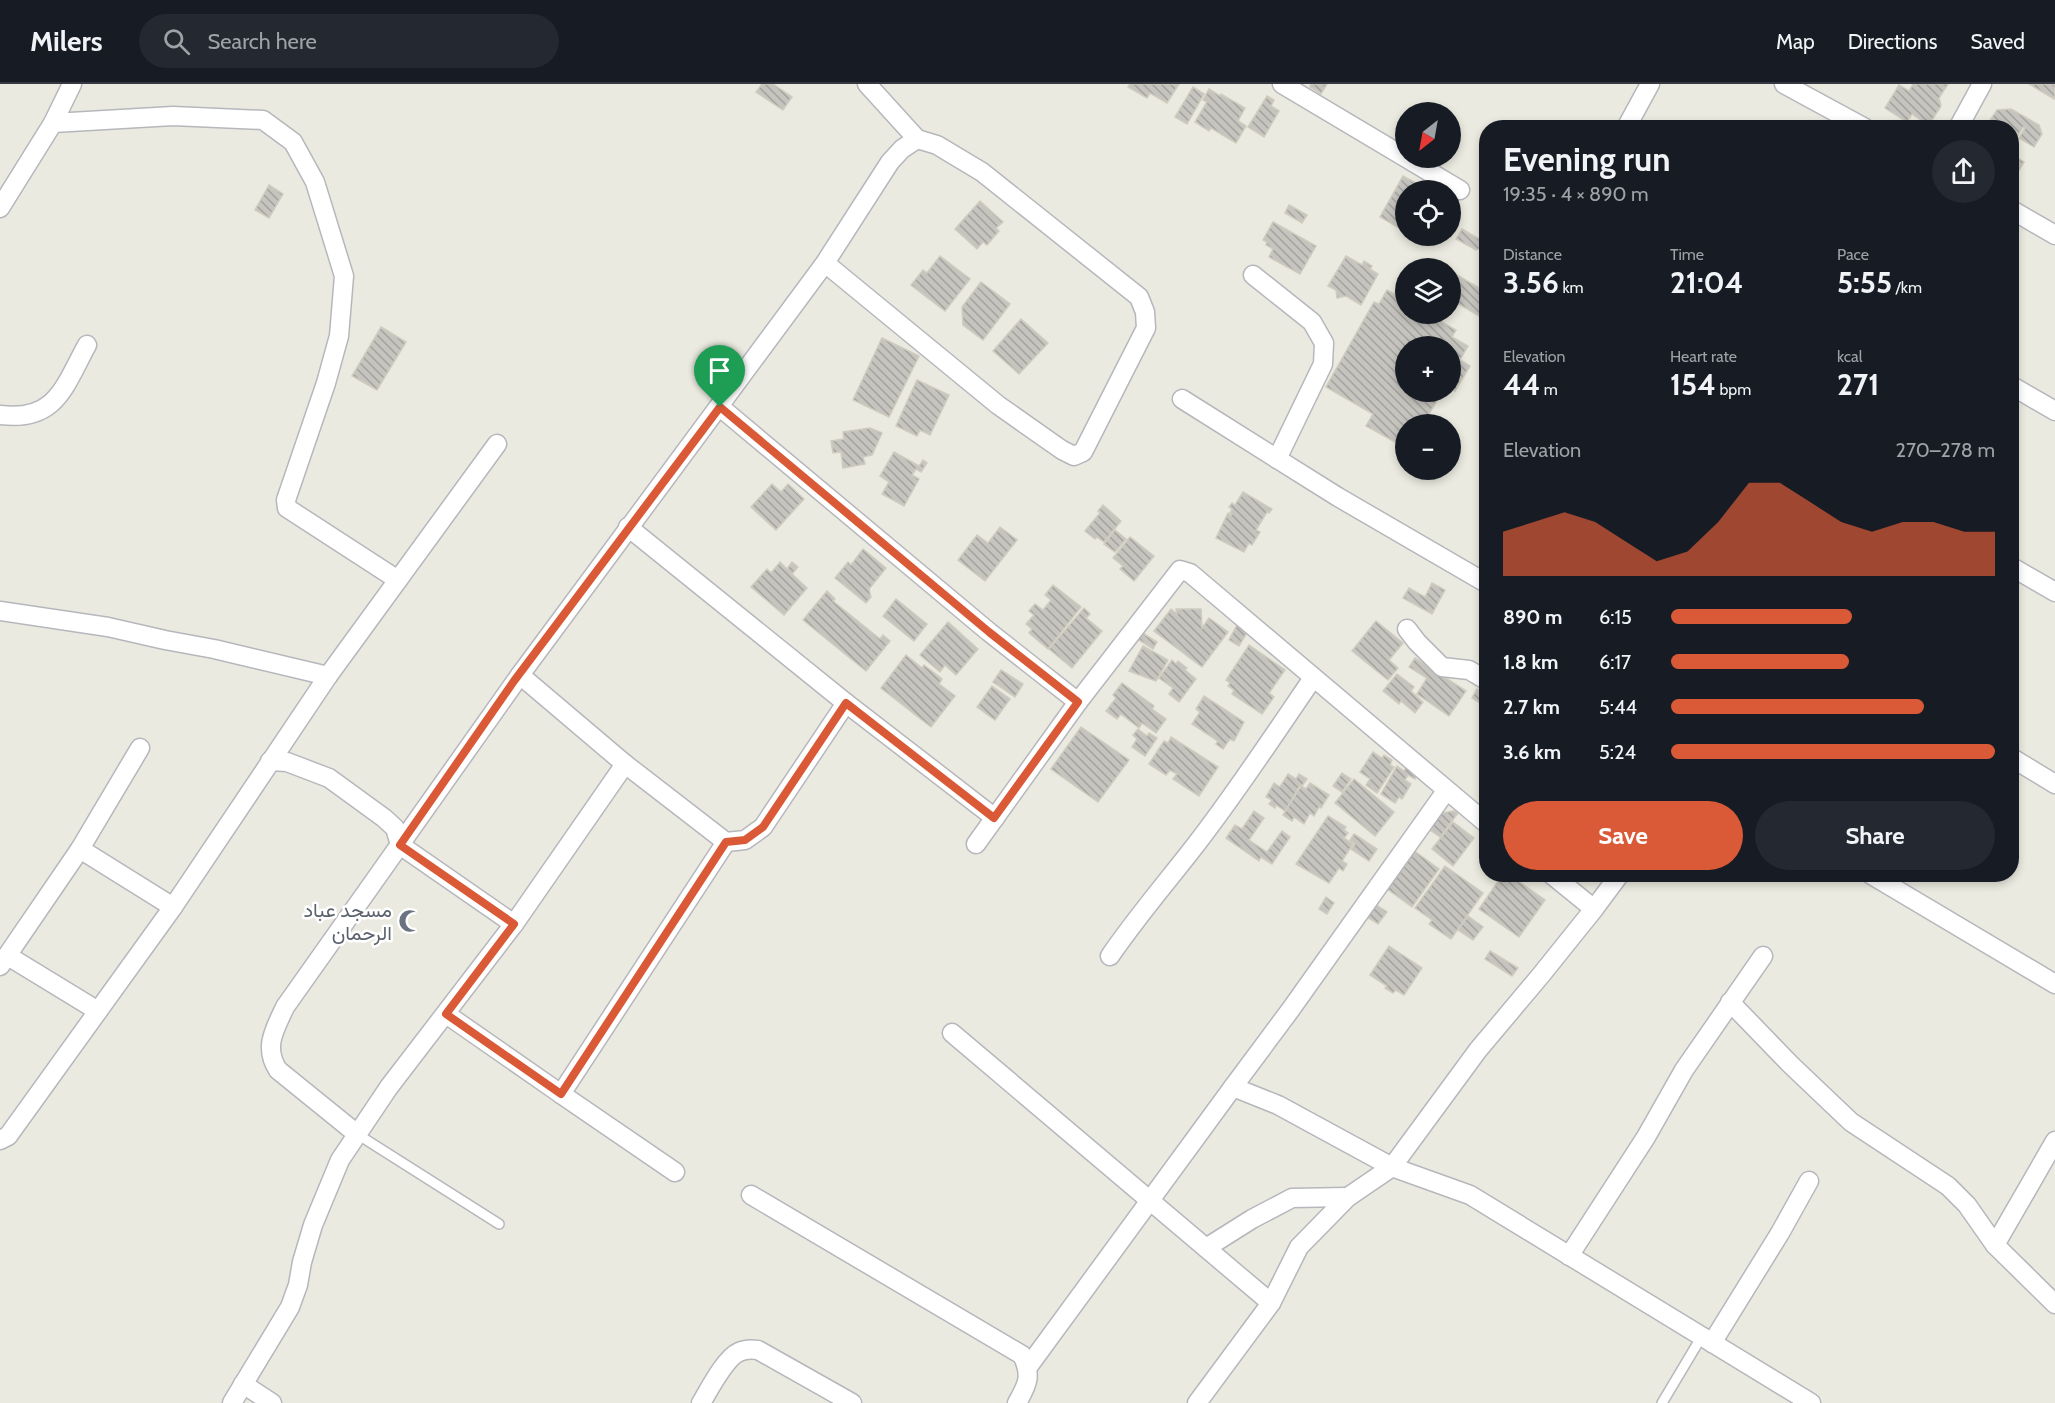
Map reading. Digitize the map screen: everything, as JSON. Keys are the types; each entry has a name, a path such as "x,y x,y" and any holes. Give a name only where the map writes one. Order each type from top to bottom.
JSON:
{"street":[{"path":"0,208 53,123 72,84"},
{"path":"825,263 1005,410 1074,456 1083,452 1146,328 1145,312 1139,297 982,172 937,145 916,139 867,84"},
{"path":"1282,84 1443,180"},
{"path":"1630,120 1650,84"},
{"path":"1784,84 1845,120"},
{"path":"1962,120 1982,84"},
{"path":"53,123 173,116 263,120 293,142 315,182 344,276 339,336 326,383 286,500 287,508 299,518 398,580"},
{"path":"357,1134 278,1070 271,1059 272,1036 285,1007 520,675 825,263 890,162 916,139"},
{"path":"2019,214 2055,235"},
{"path":"1253,275 1312,322 1324,343 1323,364 1277,459"},
{"path":"0,415 27,416 41,412 51,404 68,380 87,345"},
{"path":"2019,390 2055,411"},
{"path":"1182,399 1338,497 1479,579"},
{"path":"720,407 989,632 1078,702"},
{"path":"1,1141 98,1011 172,907 328,676 497,444"},
{"path":"628,527 846,703 994,818"},
{"path":"976,844 1078,702 1180,570 1190,573 1479,817"},
{"path":"2019,571 2055,592"},
{"path":"0,610 108,627 328,676"},
{"path":"1407,628 1417,642 1442,667 1469,670 1479,676"},
{"path":"520,675 625,764 726,842 745,840 763,827 846,703"},
{"path":"1110,956 1135,919 1201,838 1313,678"},
{"path":"98,1011 4,961 80,849 140,748"},
{"path":"270,761 287,762 329,778 395,828 400,845 514,924"},
{"path":"2019,762 2055,784"},
{"path":"232,1403 290,1307 313,1225 340,1160 389,1087 514,924 625,764"},
{"path":"1017,1403 1025,1389 1028,1367 1291,1009 1446,791"},
{"path":"561,1094 726,842"},
{"path":"80,849 172,907"},
{"path":"1561,882 1594,909"},
{"path":"1197,1403 1270,1303 1299,1247 1348,1197 1392,1167 1478,1050 1614,882"},
{"path":"1883,882 2055,984"},
{"path":"1569,1256 1646,1137 1684,1070 1763,956"},
{"path":"1731,1002 1790,1064 1851,1122 1948,1186 1967,1205 1995,1245 2055,1304"},
{"path":"446,1014 675,1172"},
{"path":"952,1033 1270,1303"},
{"path":"1233,1087 1278,1105 1392,1167 1470,1195 1811,1403"},
{"path":"1995,1245 2055,1141"},
{"path":"1707,1340 1780,1233 1809,1181"},
{"path":"751,1195 1022,1355 1028,1367"},
{"path":"1206,1248 1252,1219 1292,1198 1348,1197"},
{"path":"701,1403 729,1359 737,1352 748,1349 758,1350 852,1403"},
{"path":"243,1384 272,1403"}],"lane":[{"path":"357,1134 499,1224"},
{"path":"1662,1403 1707,1340"}],"building":[{"path":"762,84 773,84 792,97 783,110 756,92"},
{"path":"1130,84 1179,84 1167,103 1150,93 1147,98 1128,87"},
{"path":"1311,84 1327,84 1321,94 1310,87"},
{"path":"1913,84 1948,84 1939,98 1941,106 1932,120 1921,120 1912,114 1908,120 1904,120 1885,108 1899,85 1909,91"},
{"path":"2029,84 2055,84 2054,99"},
{"path":"1193,87 1204,94 1187,124 1175,117"},
{"path":"1209,89 1245,108 1238,121 1246,126 1236,143 1211,128 1209,131 1195,122 1207,102 1203,100"},
{"path":"1267,96 1274,100 1271,106 1279,111 1264,137 1248,127"},
{"path":"2011,109 2039,125 2042,134 2034,147 2019,138 2025,128 2023,127 2019,134 2019,120 1990,120 1997,110"},
{"path":"2019,159 2024,162 2019,170"},
{"path":"269,185 283,194 269,218 255,210"},
{"path":"1395,190 1395,226 1380,217"},
{"path":"980,201 1003,222 996,228 999,231 987,245 983,242 977,249 955,229"},
{"path":"1289,205 1307,215 1302,223 1285,213"},
{"path":"1273,222 1316,246 1300,274 1269,257 1273,249 1263,240"},
{"path":"1462,229 1479,239 1479,249 1476,250 1461,242"},
{"path":"940,256 970,279 945,311 911,285 923,270 927,273"},
{"path":"1346,256 1362,265 1364,261 1378,274 1361,305 1346,296 1337,298 1336,290 1328,286"},
{"path":"1461,277 1479,288 1479,316 1461,305"},
{"path":"981,282 1010,304 983,340 963,325 962,307"},
{"path":"1387,290 1395,292 1395,324 1446,324 1456,330 1453,336 1395,336 1395,402 1436,402 1429,414 1395,414 1395,442 1366,426 1373,414 1326,387 1374,302 1379,304"},
{"path":"1021,319 1048,343 1019,374 993,351"},
{"path":"381,327 406,342 377,390 352,376"},
{"path":"882,338 919,356 889,417 853,400"},
{"path":"1461,342 1468,346 1461,358"},
{"path":"1461,361 1470,366 1461,381"},
{"path":"917,380 949,395 930,435 920,430 917,436 896,426"},
{"path":"870,428 882,433 872,455 863,457 865,464 843,468 841,452 833,453 831,441 844,439 843,432"},
{"path":"894,452 919,466 923,460 927,463 921,472 916,469 912,475 919,479 904,506 882,494 889,482 880,476"},
{"path":"772,484 781,492 788,484 804,499 776,530 751,507"},
{"path":"1243,492 1272,509 1269,513 1267,512 1256,530 1260,532 1252,545 1249,543 1244,552 1216,538 1228,513 1232,514 1230,513 1232,509 1229,507 1232,503 1235,505"},
{"path":"1103,505 1121,521 1104,542 1097,537 1095,539 1085,531 1100,513 1098,511"},
{"path":"1000,527 1017,540 985,581 958,560 977,535 988,543"},
{"path":"1115,530 1126,539 1115,552 1104,544"},
{"path":"1130,537 1154,556 1134,581 1120,569 1123,566 1113,558"},
{"path":"863,549 886,568 869,589 871,597 866,603 835,578 848,562 851,565"},
{"path":"780,562 787,569 792,562 798,567 792,574 807,588 784,615 751,587 767,569 771,573"},
{"path":"1432,583 1445,590 1432,614 1403,598 1409,588 1425,597"},
{"path":"1053,585 1081,607 1048,649 1029,633 1032,629 1026,624 1034,615 1029,611 1035,604 1043,610 1051,600 1045,595"},
{"path":"827,591 835,599 833,601 880,639 883,635 890,641 866,671 803,620"},
{"path":"896,599 927,624 914,641 883,616"},
{"path":"1084,608 1090,614 1086,618 1102,631 1072,668 1049,649"},
{"path":"1171,609 1177,614 1176,609 1201,609 1202,628 1209,618 1228,632 1202,667 1154,631"},
{"path":"1376,621 1403,643 1389,660 1398,668 1388,680 1352,651"},
{"path":"948,622 978,649 956,675 945,665 940,672 920,655"},
{"path":"1237,625 1248,631 1239,646 1229,640"},
{"path":"1141,632 1157,642 1153,649 1136,638"},
{"path":"1249,645 1285,670 1269,693 1274,697 1262,714 1232,694 1234,690 1228,686 1230,683 1226,680"},
{"path":"1143,646 1168,660 1156,681 1129,671"},
{"path":"906,655 922,668 924,665 942,679 939,684 955,696 931,727 881,688"},
{"path":"1415,658 1466,691 1449,716 1417,694 1427,678 1409,667"},
{"path":"1172,660 1176,664 1178,661 1187,668 1185,670 1196,679 1179,702 1169,694 1173,688 1159,678"},
{"path":"1001,670 1023,684 1015,697 993,682"},
{"path":"1397,674 1414,687 1411,691 1423,702 1415,713 1401,701 1399,704 1383,691"},
{"path":"1122,683 1154,706 1152,709 1166,719 1156,733 1142,723 1139,728 1121,714 1117,719 1106,711 1116,698 1113,695"},
{"path":"992,686 1010,699 995,720 977,707"},
{"path":"1477,689 1479,690 1479,702 1472,698"},
{"path":"1204,696 1244,722 1234,741 1230,739 1223,749 1216,744 1218,741 1192,724 1200,712 1196,709"},
{"path":"1081,727 1129,760 1098,802 1051,769"},
{"path":"1138,729 1147,736 1149,733 1157,738 1145,756 1132,747 1137,739 1133,735"},
{"path":"1171,737 1218,767 1199,796 1173,779 1177,774 1170,770 1166,775 1149,764 1164,741 1168,743"},
{"path":"1373,752 1382,758 1384,755 1392,760 1390,765 1394,767 1377,793 1366,785 1370,779 1360,772"},
{"path":"1397,766 1404,771 1407,766 1419,773 1415,779 1408,775 1405,780 1411,784 1402,799 1399,797 1395,803 1381,794"},
{"path":"1342,773 1351,779 1342,792 1333,786"},
{"path":"1288,774 1296,779 1299,774 1307,779 1302,786 1300,785 1285,811 1276,805 1275,808 1269,804 1272,800 1266,797 1274,783 1280,787"},
{"path":"1354,779 1394,812 1375,836 1335,803"},
{"path":"1310,783 1329,795 1314,816 1310,813 1304,824 1294,817 1292,821 1283,815 1301,786 1306,789"},
{"path":"1254,811 1264,818 1249,840 1267,852 1282,831 1290,837 1272,864 1261,857 1259,861 1226,838 1235,825 1242,829"},
{"path":"1454,811 1458,813 1440,837 1423,825 1431,815"},
{"path":"1328,816 1346,827 1344,830 1348,833 1344,838 1353,844 1342,861 1347,864 1343,871 1339,868 1329,883 1296,864"},
{"path":"1453,822 1474,838 1453,866 1432,849"},
{"path":"1354,834 1377,849 1369,861 1351,849 1355,844 1350,840"},
{"path":"1413,850 1439,869 1412,907 1386,888"},
{"path":"1445,866 1483,893 1451,939 1429,924 1432,920 1415,908"},
{"path":"1498,882 1519,882 1545,900 1519,937 1479,909"},
{"path":"1326,897 1334,903 1327,914 1319,909"},
{"path":"1375,904 1387,912 1378,924 1367,917"},
{"path":"1468,916 1483,927 1473,940 1458,930"},
{"path":"1389,946 1422,968 1404,995 1396,990 1393,993 1385,988 1387,986 1370,975"},
{"path":"1490,951 1518,968 1512,976 1485,959"}],"place":[{"name":"مسجد عباد الرحمان","path":"410,921"}],"route":[{"path":"720,407 989,632 1078,702 994,818 846,703 763,827 745,840 726,842 561,1094 446,1014 514,924 400,845 514,681 720,407"}]}
